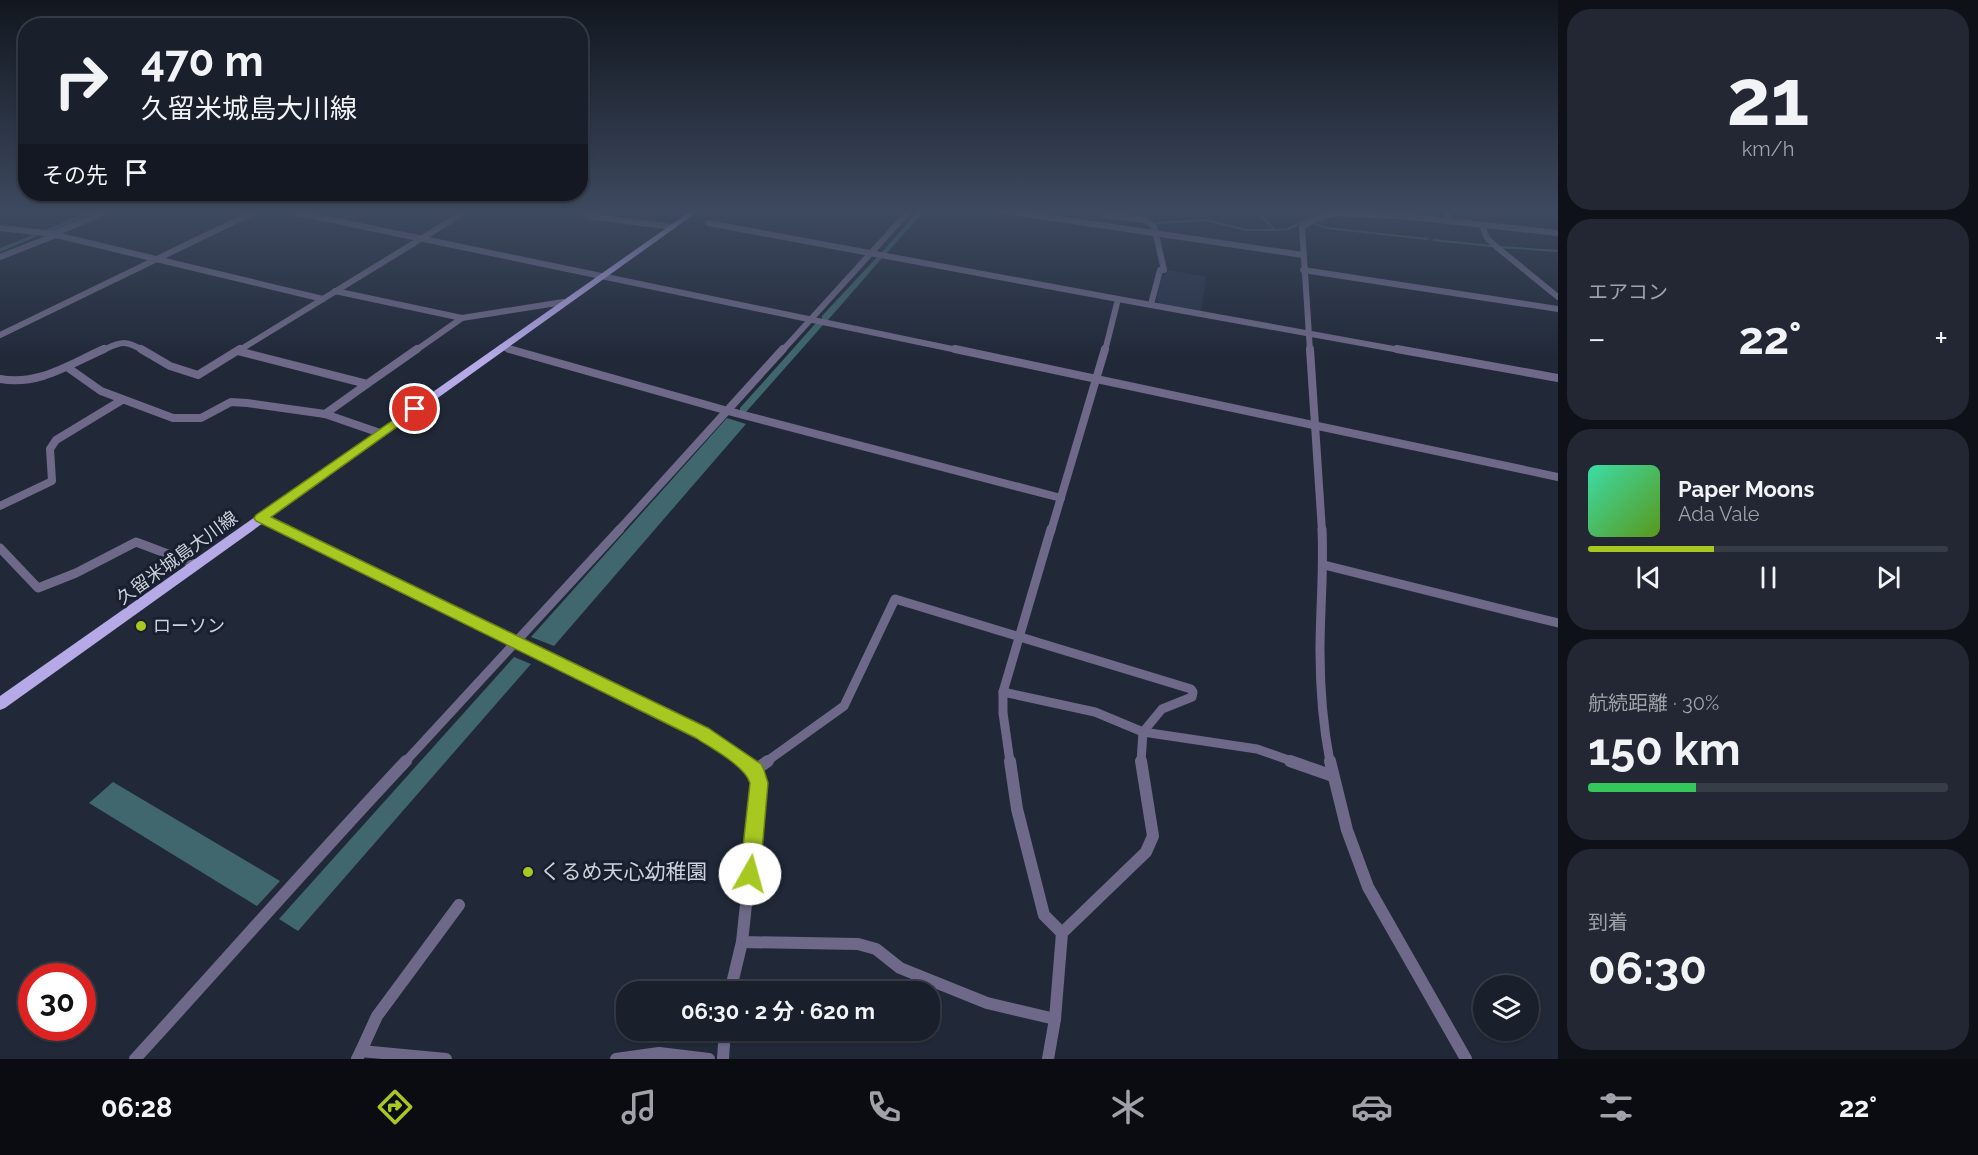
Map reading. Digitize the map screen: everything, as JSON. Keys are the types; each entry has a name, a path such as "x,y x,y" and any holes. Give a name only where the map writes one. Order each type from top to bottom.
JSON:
{"main road":[{"name":"久留米城島大川線","path":"0,704 626,259"}],"street":[{"path":"0,335 155,259"},
{"path":"164,259 324,298"},
{"path":"0,379 17,382 34,380 120,342 129,342 170,366 198,375 386,259"},
{"path":"533,259 1096,381 1556,477 1558,488"},
{"path":"135,1059 257,927 299,875 517,642 866,259"},
{"path":"907,259 1558,378"},
{"path":"1150,304 1160,270 1164,270 1162,259"},
{"path":"1303,259 1324,565 1320,650 1324,729 1333,776 1347,830 1368,887 1466,1059"},
{"path":"1513,259 1558,297"},
{"path":"1303,270 1558,309"},
{"path":"335,291 462,318 563,302"},
{"path":"1062,933 1044,915 1017,809 1003,713 1003,692 1096,381 1118,298"},
{"path":"325,414 462,318"},
{"path":"502,347 728,411 1061,498"},
{"path":"238,351 368,384"},
{"path":"67,367 101,391 173,418 201,418 231,402 325,414 380,433"},
{"path":"0,506 52,481 50,448 56,440 122,400"},
{"path":"261,518 702,733 755,770 759,783 757,806 742,942 733,981"},
{"path":"0,548 38,588 76,573 136,542 197,565"},
{"path":"1324,565 1558,623"},
{"path":"755,770 844,706 895,598 1191,689 1192,697 1162,709 1143,732 1141,763 1153,836 1146,852 1062,933 1055,1019 1048,1059"},
{"path":"1003,692 1095,712 1143,732 1257,748 1333,776"},
{"path":"446,1059 359,1055 377,1016 459,905"},
{"path":"742,942 858,944 876,949 900,968 987,1003 1055,1019"},
{"path":"723,1059 724,1041"},
{"path":"615,1059 659,1053 709,1059"}],"shaded area":[{"path":"1168,270 1206,277 1201,312 1162,305 1154,298 1160,276 1166,274"},
{"path":"727,418 746,424 554,646 531,637"},
{"path":"514,657 531,664 298,931 279,919"},
{"path":"113,782 280,881 257,906 89,803"}],"waterway":[{"path":"825,318 878,259"},
{"path":"743,410 819,325"}],"place":[{"name":"ローソン","path":"141,626"},
{"name":"くるめ天心幼稚園","path":"528,872"}],"route":[{"path":"415,409 261,518 702,733 741,759 755,770 759,783 750,874"}]}
